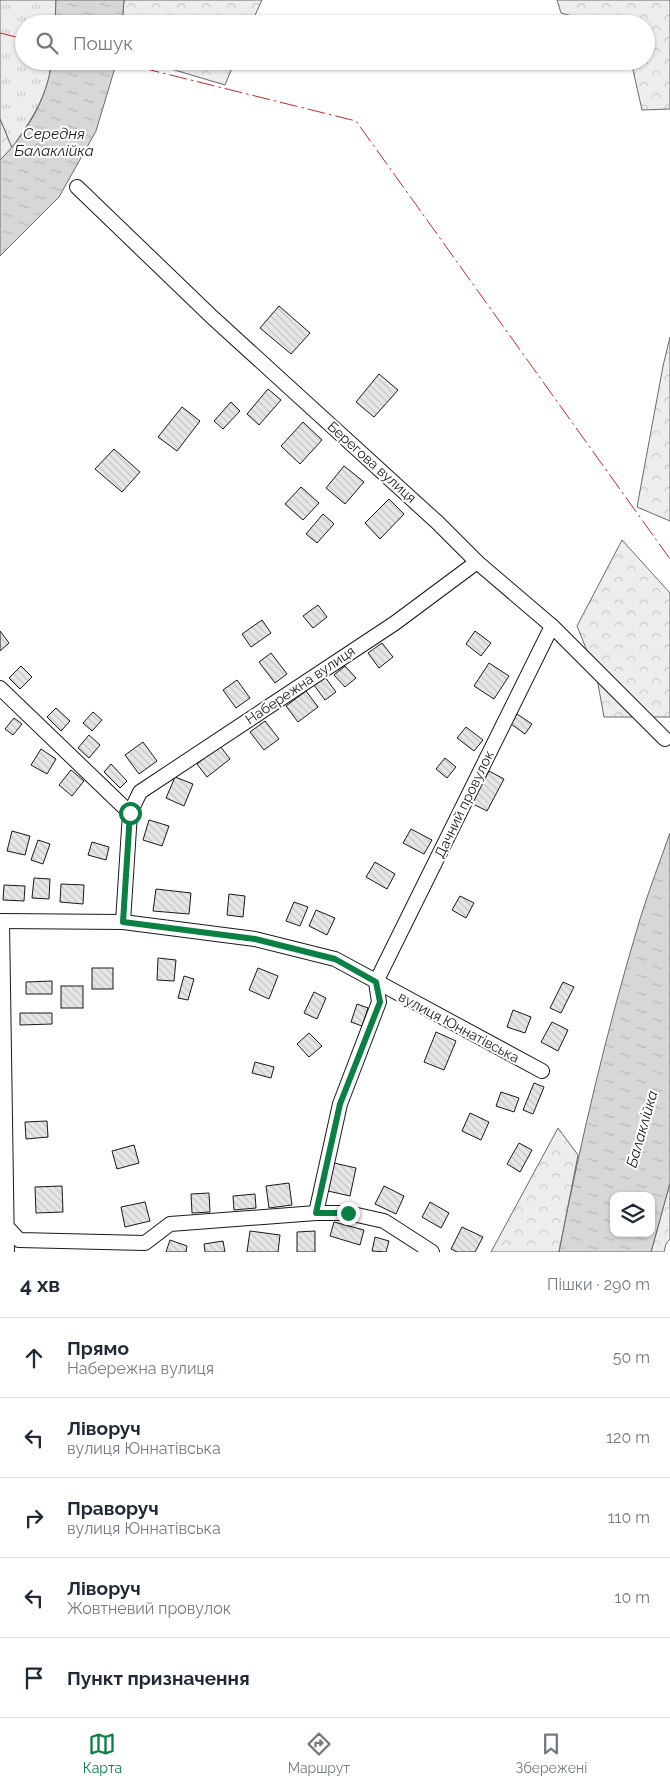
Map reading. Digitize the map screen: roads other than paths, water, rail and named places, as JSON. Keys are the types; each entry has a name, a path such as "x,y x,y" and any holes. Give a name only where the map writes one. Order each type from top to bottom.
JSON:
{"street":[{"name":"Берегова вулиця","path":"77,187 212,317 438,523 477,562 552,626 665,739"},
{"name":"Набережна вулиця","path":"123,922 130,813 140,792 395,623 477,562"},
{"name":"Дачний провулок","path":"376,982 552,626"},
{"path":"0,688 130,813"},
{"path":"1,921 4,1227 7,1252"},
{"name":"вулиця Юннатівська","path":"1,921 123,922 255,939 335,959 542,1071"},
{"name":"вулиця Юннатівська","path":"316,1213 340,1104 380,1002 376,982"},
{"path":"4,1227 18,1240 145,1242 170,1224 316,1213 348,1213 384,1221 432,1252"}],"water":[{"path":"56,0 124,0 123,15 55,15"},
{"name":"Середня Балаклійка","path":"50,70 114,70 96,131 59,197 0,256 0,160 10,150 34,115 46,89"},
{"name":"Балаклійка","path":"670,833 670,1183 651,1252 559,1252 576,1168 606,1043 651,886"}]}
